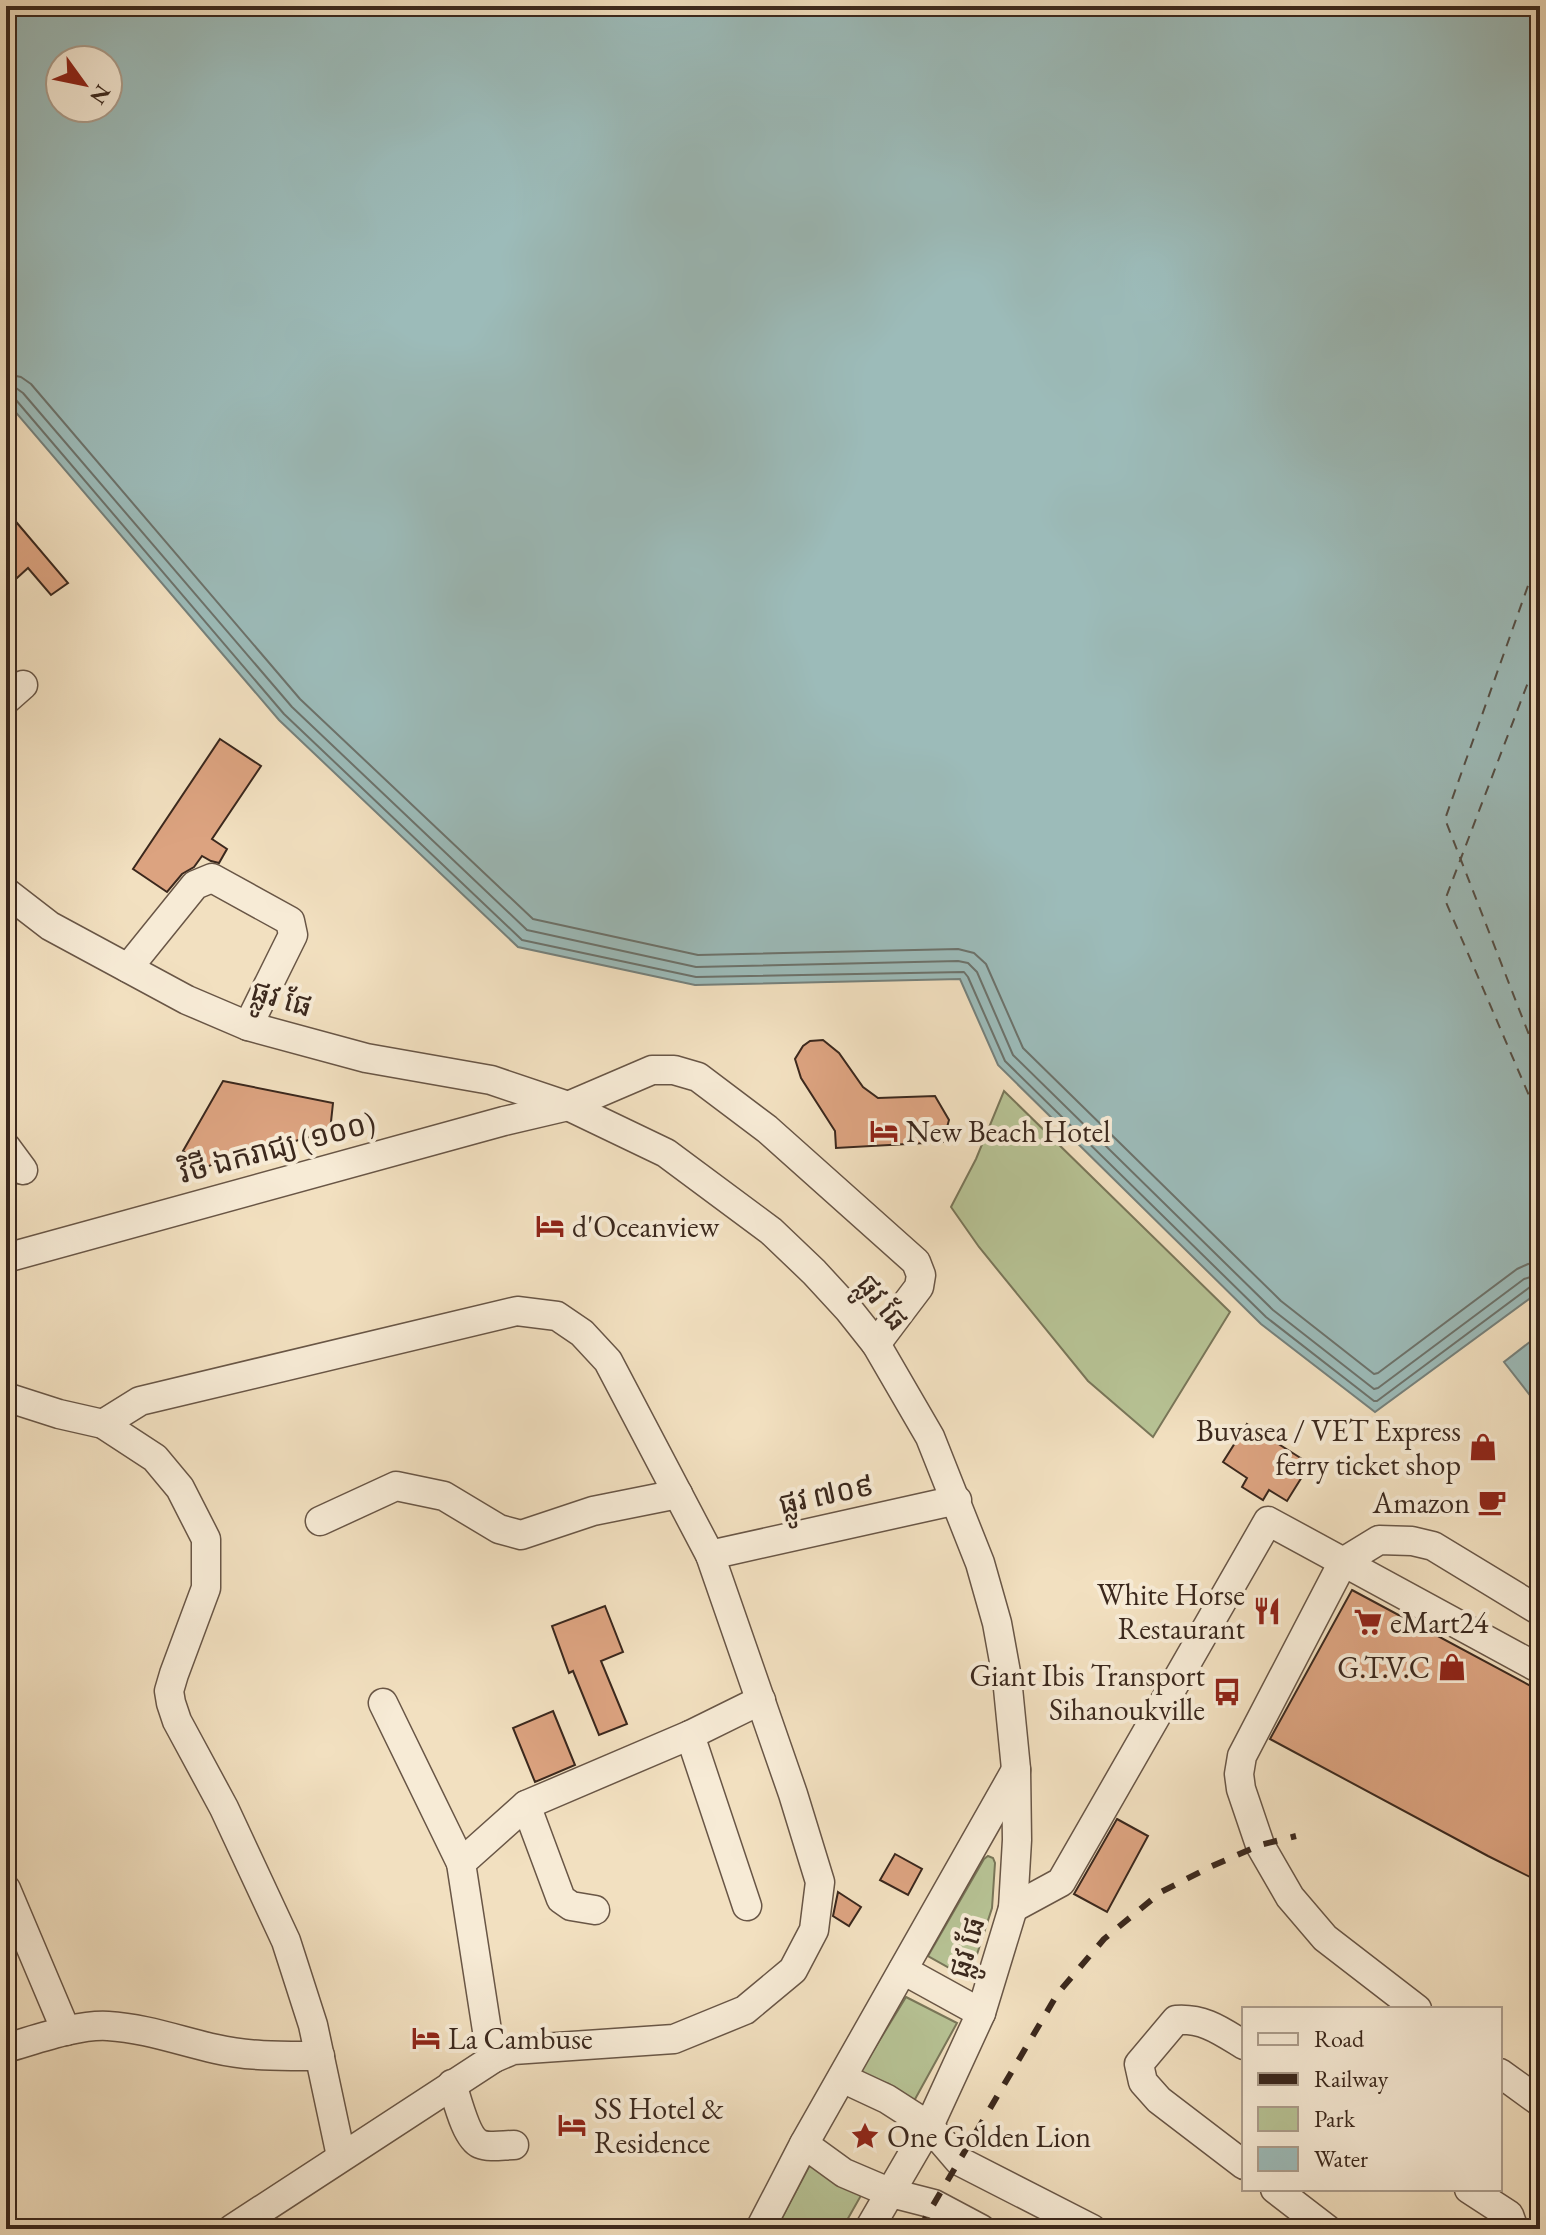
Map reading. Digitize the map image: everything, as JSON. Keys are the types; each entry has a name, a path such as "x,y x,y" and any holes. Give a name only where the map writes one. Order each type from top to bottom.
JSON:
{"street":[{"path":"128,968 195,885 212,878 290,921 293,935 248,1026"},
{"name":"ផ្លូវ ផែ","path":"12,906 187,1000 248,1026 366,1058 491,1080 568,1106 666,1153 760,1222 814,1272 876,1344 930,1437 980,1563 997,1623 1007,1678 1016,1769 1017,1840 1013,1908 981,2013 929,2126 869,2229"},
{"name":"វិថី ឯករាជ្យ (១០០)","path":"6,1258 487,1125 568,1106 652,1070 674,1070 698,1077 767,1129 916,1262 921,1275 919,1287 876,1344"},
{"path":"487,1125 500,1105 500,1092 491,1080"},
{"path":"6,1147 23,1170"},
{"path":"103,1424 140,1401 517,1311 557,1316 582,1333 608,1361 710,1555 820,1882 814,1930 793,1970 745,2010 674,2039 513,2050 494,2058 232,2229"},
{"path":"6,1397 103,1424 155,1458 180,1488 206,1539 206,1588 174,1674 169,1691 171,1703 177,1721 224,1808 286,1941 313,2025 341,2156"},
{"path":"320,1521 396,1486 444,1496 499,1529 521,1535 593,1511 678,1494"},
{"name":"ផ្លូវ ៧០៩","path":"710,1555 957,1500"},
{"path":"1013,1908 1061,1882 1268,1521 1540,1669"},
{"path":"1414,2007 1325,1938 1290,1897 1260,1845 1241,1789 1239,1774 1242,1756 1343,1562 1379,1540 1412,1541 1433,1546 1538,1606"},
{"path":"461,1863 526,1805 690,1735 761,1700"},
{"path":"383,1703 461,1863 488,2037 494,2058"},
{"path":"690,1735 747,1906"},
{"path":"760,2229 804,2144 1016,1769"},
{"path":"526,1805 561,1899 571,1906 595,1910"},
{"path":"6,1889 66,2031"},
{"path":"903,1970 981,2013"},
{"path":"1242,2044 1193,2019 1176,2020 1139,2064 1143,2082 1159,2100 1242,2163"},
{"path":"6,2048 66,2031 106,2025 158,2034 219,2050 267,2056 320,2056"},
{"path":"1502,2074 1537,2093"},
{"path":"842,2078 887,2099 929,2126 959,2161 1092,2229"},
{"path":"452,2084 471,2138 487,2146 514,2145"},
{"path":"804,2144 844,2173 891,2193 934,2204 981,2229"},
{"path":"1278,2191 1327,2229"},
{"path":"1472,2191 1509,2215 1514,2229"}],"green space":[{"path":"1004,1091 1230,1312 1153,1437 1088,1381 979,1247 951,1207 976,1159"},
{"path":"988,1856 995,1863 992,1908 969,1979 928,1956"},
{"path":"906,1997 957,2023 914,2101 889,2084 859,2074"},
{"path":"811,2163 863,2192 842,2229 776,2229"}],"water":[{"path":"6,6 1540,6 1540,1291 1375,1412 1261,1324 998,1065 960,979 695,985 518,947 279,720 6,401"},
{"path":"1540,1334 1540,1408 1504,1362"}],"building":[{"path":"6,510 68,583 51,595 28,568 6,588"},
{"path":"220,739 261,766 212,839 227,849 219,863 202,856 167,892 133,869"},
{"path":"823,1040 839,1053 863,1087 878,1098 935,1096 949,1120 943,1142 836,1148 835,1131 801,1078 795,1059 810,1041"},
{"path":"223,1081 333,1103 330,1131 205,1167 183,1151"},
{"path":"1247,1424 1310,1464 1287,1501 1269,1490 1263,1500 1242,1487 1247,1478 1223,1462"},
{"path":"1352,1590 1540,1691 1540,1882 1270,1739"},
{"path":"605,1606 623,1652 601,1661 627,1724 599,1735 573,1671 569,1673 552,1626"},
{"path":"553,1711 575,1765 535,1782 513,1728"},
{"path":"1117,1819 1148,1836 1107,1912 1074,1894"},
{"path":"895,1854 922,1869 908,1895 880,1880"},
{"path":"838,1892 861,1907 849,1926 833,1916"}],"ferry route":[{"path":"1540,552 1445,819 1540,1063"},
{"path":"1540,651 1445,900 1540,1121"}],"railway":[{"path":"919,2229 1058,1993 1104,1939 1161,1892 1260,1845 1296,1836"}],"place":[{"name":"New Beach Hotel","path":"884,1131"},
{"name":"d'Oceanview","path":"550,1226"},
{"name":"Buvasea / VET Express ferry ticket shop","path":"1483,1447"},
{"name":"Amazon","path":"1492,1502"},
{"name":"White Horse Restaurant","path":"1267,1611"},
{"name":"eMart24","path":"1368,1622"},
{"name":"G.T.V.C","path":"1452,1667"},
{"name":"Giant Ibis Transport Sihanoukville","path":"1227,1692"},
{"name":"La Cambuse","path":"426,2038"},
{"name":"SS Hotel & Residence","path":"572,2125"},
{"name":"One Golden Lion","path":"865,2136"}]}
